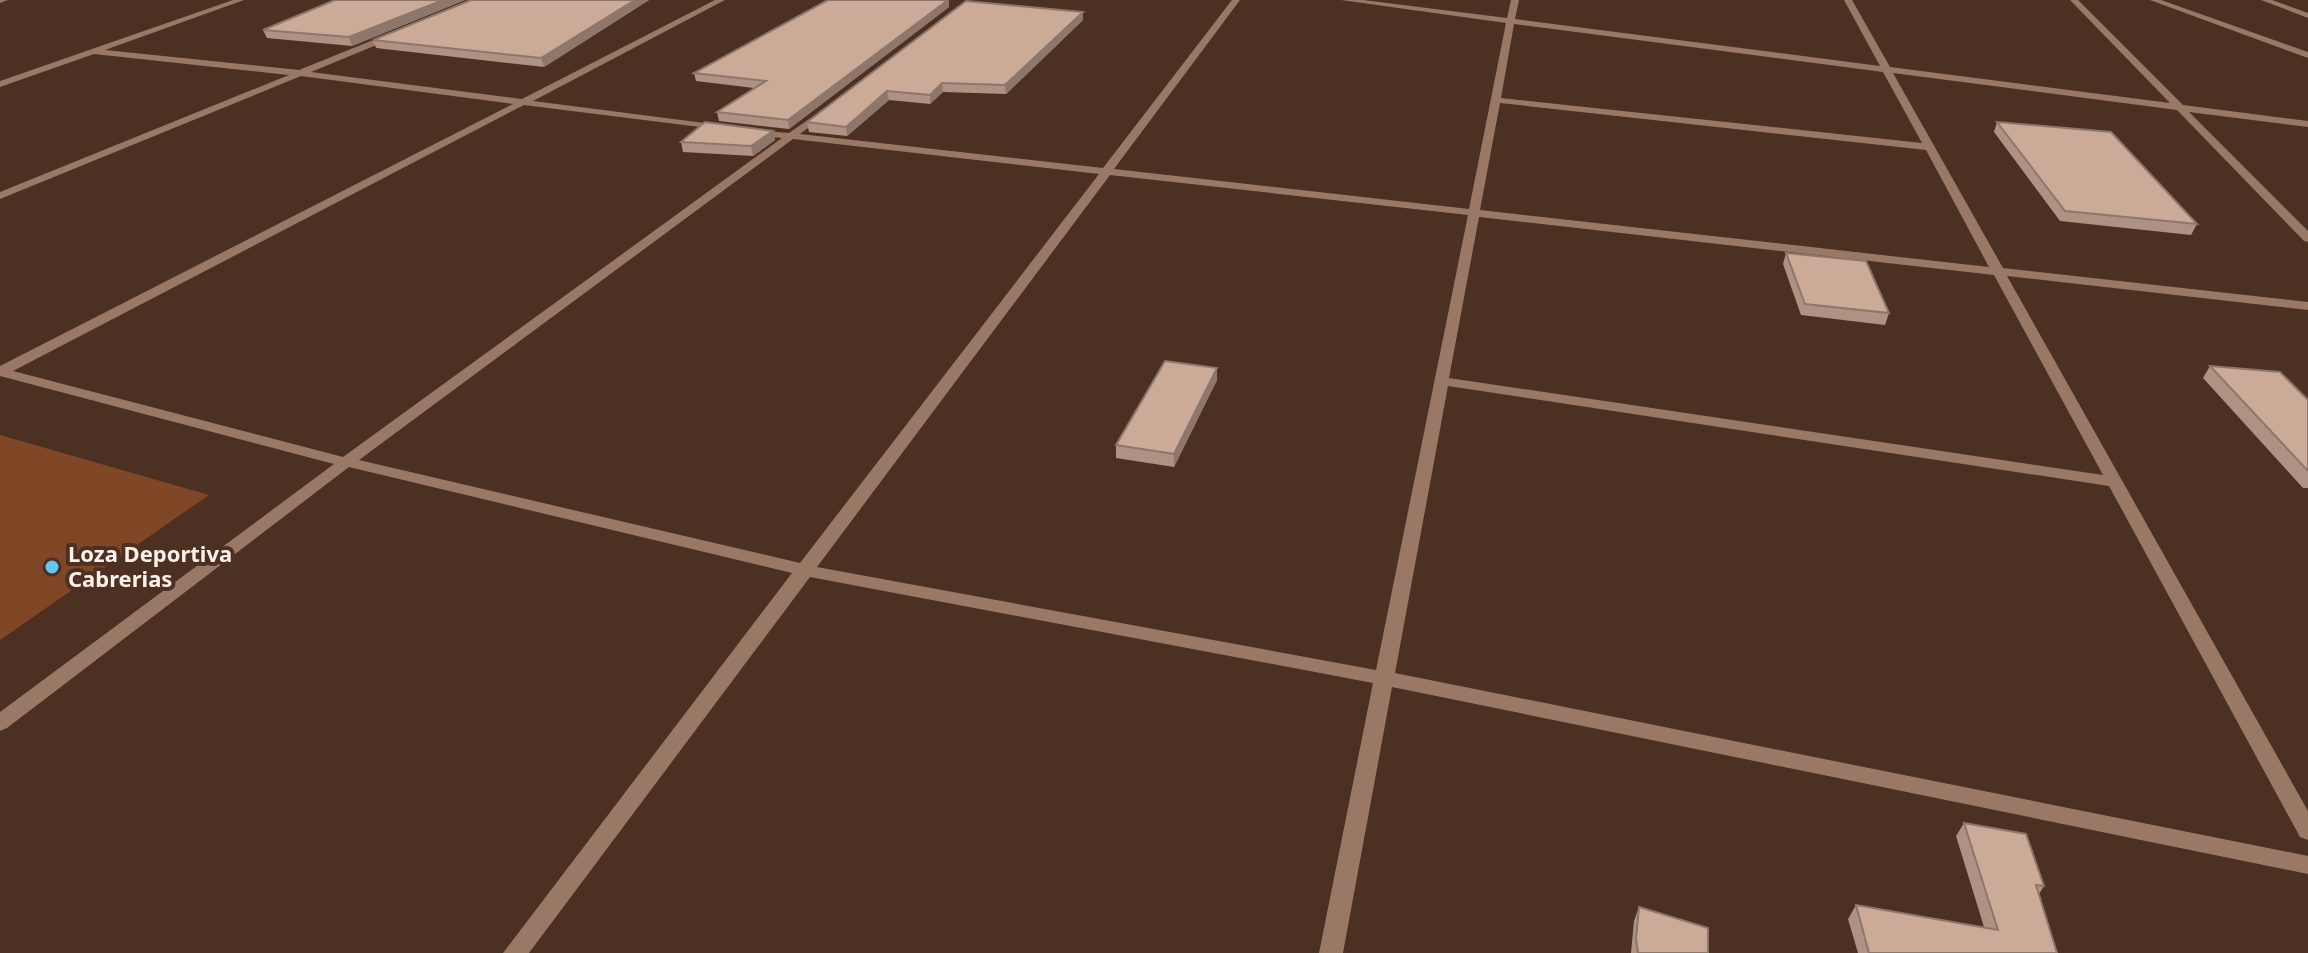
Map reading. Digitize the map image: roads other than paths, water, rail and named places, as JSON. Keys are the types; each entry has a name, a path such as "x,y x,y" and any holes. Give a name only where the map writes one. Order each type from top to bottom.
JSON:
{"street":[{"path":"0,84 240,0"},
{"path":"0,372 721,0"},
{"path":"515,953 1236,0"},
{"path":"1345,0 2308,124"},
{"path":"1331,953 1515,0"},
{"path":"1848,0 2308,831"},
{"path":"2074,0 2308,238"},
{"path":"2154,0 2308,55"},
{"path":"2265,0 2308,16"},
{"path":"0,196 411,28"},
{"path":"96,52 300,73 519,104 732,129"},
{"path":"0,723 346,462 843,97"},
{"path":"1496,100 1929,147"},
{"path":"747,131 2308,306"},
{"path":"0,372 346,462 803,570 1384,678 2308,865"},
{"path":"1441,381 2115,482"}],"place":[{"name":"Loza Deportiva Cabrerias","path":"52,567"}]}
